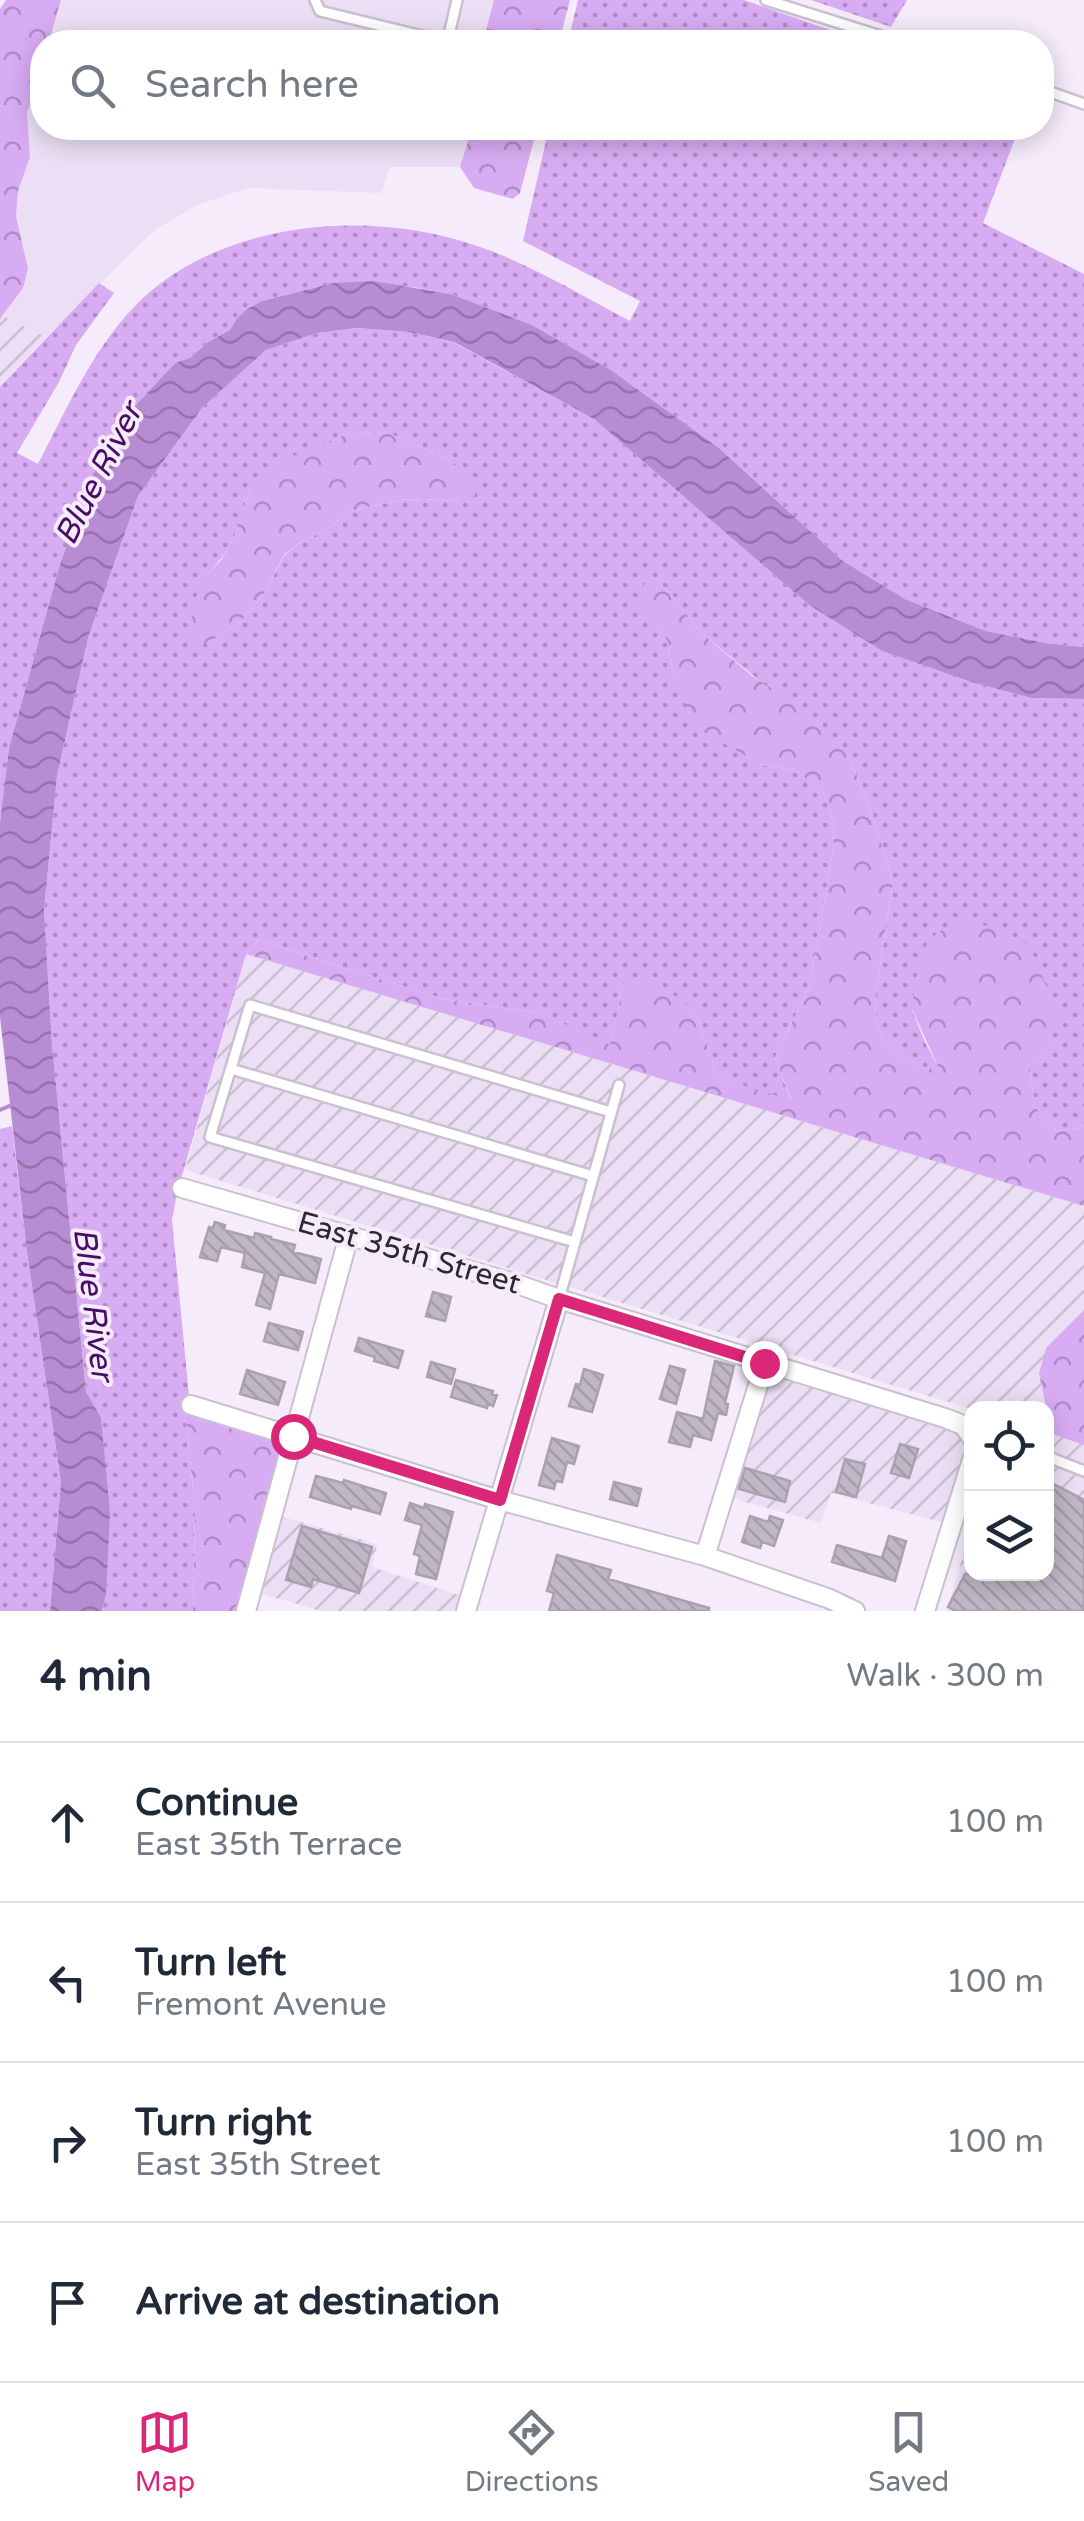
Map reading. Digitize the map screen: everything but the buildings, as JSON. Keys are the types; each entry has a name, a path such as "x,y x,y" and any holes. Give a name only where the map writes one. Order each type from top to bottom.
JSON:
{"street":[{"name":"East 35th Street","path":"182,1188 514,1283 964,1426"},
{"path":"246,1611 349,1236"},
{"path":"466,1611 559,1299"},
{"path":"705,1556 764,1363"},
{"path":"191,1405 500,1500 705,1556 855,1611"},
{"path":"925,1611 964,1486"}],"lane":[{"path":"315,0 320,11 398,30"},
{"path":"450,30 458,0"},
{"path":"766,0 862,30"},
{"path":"1054,93 1084,104"},
{"path":"574,1242 210,1137 250,1004 611,1112"},
{"path":"230,1069 593,1176"},
{"path":"559,1299 619,1085"},
{"path":"1054,1459 1084,1471"}],"shaded area":[{"path":"61,0 494,0 486,30 53,30"},
{"path":"30,105 30,140 468,140 460,167 390,167 381,193 247,188 198,205 156,229 46,337 3,316 23,288 28,269 16,216 18,191 30,157 27,112"},
{"path":"3,316 46,337 0,387 0,319"},
{"path":"246,954 1084,1206 1084,1310 1047,1348 1039,1374 1045,1401 964,1401 964,1407 185,1170"},
{"path":"774,1374 958,1430 964,1439 964,1463 945,1523 831,1493 821,1523 731,1498 769,1379"},
{"path":"1054,1435 1084,1445 1084,1611 947,1611 964,1552 964,1581 1054,1581"},
{"path":"280,1516 377,1544 372,1567 462,1596 458,1611 321,1611 259,1593"}],"green space":[{"path":"6,0 61,0 52,30 30,30 30,157 18,191 16,216 28,269 23,288 0,319 0,9"},
{"path":"494,0 570,0 562,30 486,30"},
{"path":"578,0 744,0 830,30 571,30"},
{"path":"811,0 907,0 891,27"},
{"path":"468,140 534,140 520,193 513,199 474,188 460,167"},
{"path":"546,140 1014,140 983,223 1084,274 1084,647 986,631 905,599 843,561 719,448 611,370 532,325 451,294 412,287 333,283 262,301 247,309 230,330 190,358 175,363 119,423 58,571 9,748 0,822 0,387 99,283 114,293 76,345 17,453 38,464 97,355 143,298 178,272 217,251 259,237 304,229 395,228 439,235 518,262 630,321 640,301 523,241"},
{"path":"357,328 409,332 453,342 594,419 809,605 882,651 1031,698 1084,699 1084,1124 1056,1131 1035,1107 1030,1069 1049,1043 912,1010 942,1074 909,1061 885,1042 877,1025 875,998 893,882 848,754 704,635 657,579 642,607 667,640 673,676 762,765 795,770 823,792 834,823 833,851 809,988 775,1057 791,1101 718,1078 695,1010 624,983 610,1046 541,1013 443,999 258,940 246,954 172,1220 189,1396 185,1412 195,1509 193,1611 102,1611 106,1595 52,1044 44,910 57,776 88,638 138,496 202,408 266,350 317,333","holes":["350,433 391,434 448,459 474,494 456,501 400,500 351,511 284,556 262,597 241,621 205,645 206,576 231,542 254,486 283,465"]},
{"path":"350,433 391,434 448,459 472,476 475,495 456,501 400,500 351,511 284,555 262,597 241,621 205,645 188,640 195,600 206,576 233,539 255,482 276,463"},
{"path":"657,579 704,635 752,676 809,712 848,754 893,882 875,998 877,1025 885,1042 909,1061 941,1073 912,1009 917,973 928,940 955,921 988,926 1029,945 1058,1014 1049,1043 1030,1069 1035,1107 1056,1131 1084,1124 1084,1206 246,954 258,940 443,999 541,1013 610,1045 624,983 655,982 695,1010 718,1078 791,1100 775,1057 809,988 833,851 834,823 823,792 795,770 762,765 697,728 673,676 667,640 642,608 644,584"},
{"path":"12,1126 61,1482 50,1611 0,1611 0,1129"},
{"path":"1084,1310 1084,1445 1054,1435 1054,1401 1045,1401 1039,1374 1046,1348"},
{"path":"185,1412 277,1439 284,1446 238,1611 193,1611 195,1509"}],"water":[{"name":"Blue River","path":"373,281 451,294 532,325 611,370 719,448 843,561 905,599 986,631 1084,647 1084,699 1031,698 882,651 809,605 594,419 454,342 409,332 357,328 317,333 266,350 202,408 138,496 88,638 57,776 44,910 52,1044 86,1392 101,1418 110,1513 102,1611 50,1611 61,1482 27,1252 0,1017 0,822 9,748 58,571 88,485 119,423 175,363 190,358 230,330 247,309 262,301 333,283"}],"waterway":[{"path":"0,1110 14,1104"}],"route":[{"path":"293,1436 500,1500 559,1299 764,1363"}]}
